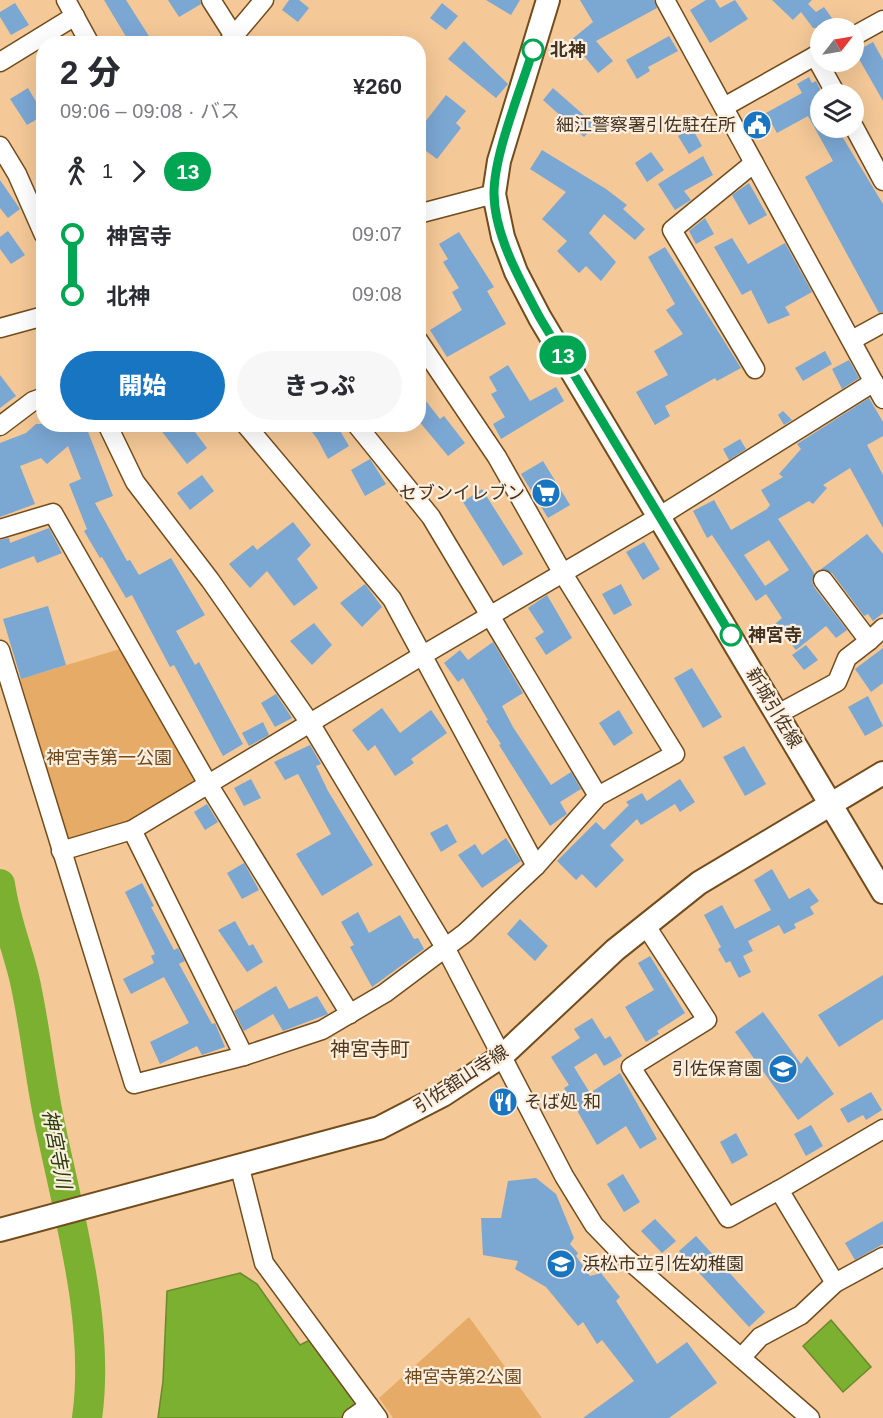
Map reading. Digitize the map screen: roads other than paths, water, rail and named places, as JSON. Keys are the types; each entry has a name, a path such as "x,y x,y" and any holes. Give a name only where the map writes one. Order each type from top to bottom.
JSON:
{"main road":[{"name":"新城引佐線","path":"548,0 499,160 494,194 503,237 516,272 540,318 883,892"},
{"name":"引佐舘山寺線","path":"5,1229 379,1128 443,1095 502,1056 615,950 699,883 883,773"}],"street":[{"path":"211,0 230,36"},
{"path":"237,36 264,0"},
{"path":"665,0 883,399"},
{"path":"0,62 71,8 86,36"},
{"path":"864,30 883,20"},
{"path":"723,107 810,59"},
{"path":"860,138 883,181"},
{"path":"0,146 17,174 36,217"},
{"path":"754,163 699,205 672,230 755,369"},
{"path":"426,212 494,194"},
{"path":"0,328 36,318"},
{"path":"852,340 883,323"},
{"path":"0,650 134,1084 244,1056 322,1030 385,993 446,949 536,866 598,796 675,754 562,572 497,457 426,352"},
{"path":"61,851 132,830 562,572 660,516 874,382"},
{"path":"0,426 36,400"},
{"path":"111,432 135,482 210,580 310,723 446,949 564,1176 594,1226 625,1257 810,1418"},
{"path":"252,432 392,599 536,866"},
{"path":"362,432 431,517 598,796"},
{"path":"0,529 53,513 208,784 350,1014"},
{"path":"823,580 869,641"},
{"path":"778,714 837,682 847,658 883,628"},
{"path":"132,830 244,1056"},
{"path":"646,926 707,1020 631,1067 728,1218 883,1129"},
{"path":"239,1164 264,1263 373,1412 352,1418"},
{"path":"779,1190 835,1283"},
{"path":"741,1358 760,1337 801,1315 835,1283 883,1257"}],"waterway":[{"name":"神宮寺川","path":"0,884 28,997 48,1114 82,1276 90,1348 87,1418"}],"place":[{"name":"北神","path":"533,50"},
{"name":"細江警察署引佐駐在所","path":"757,125"},
{"name":"セブンイレブン","path":"546,493"},
{"name":"神宮寺","path":"731,635"},
{"name":"引佐保育園","path":"783,1069"},
{"name":"そば処 和","path":"503,1102"},
{"name":"浜松市立引佐幼稚園","path":"561,1264"}],"district":[{"name":"神宮寺町","path":"370,1049"}],"park label":[{"name":"神宮寺第一公園","path":"109,758"},
{"name":"神宮寺第2公園","path":"463,1377"}]}
